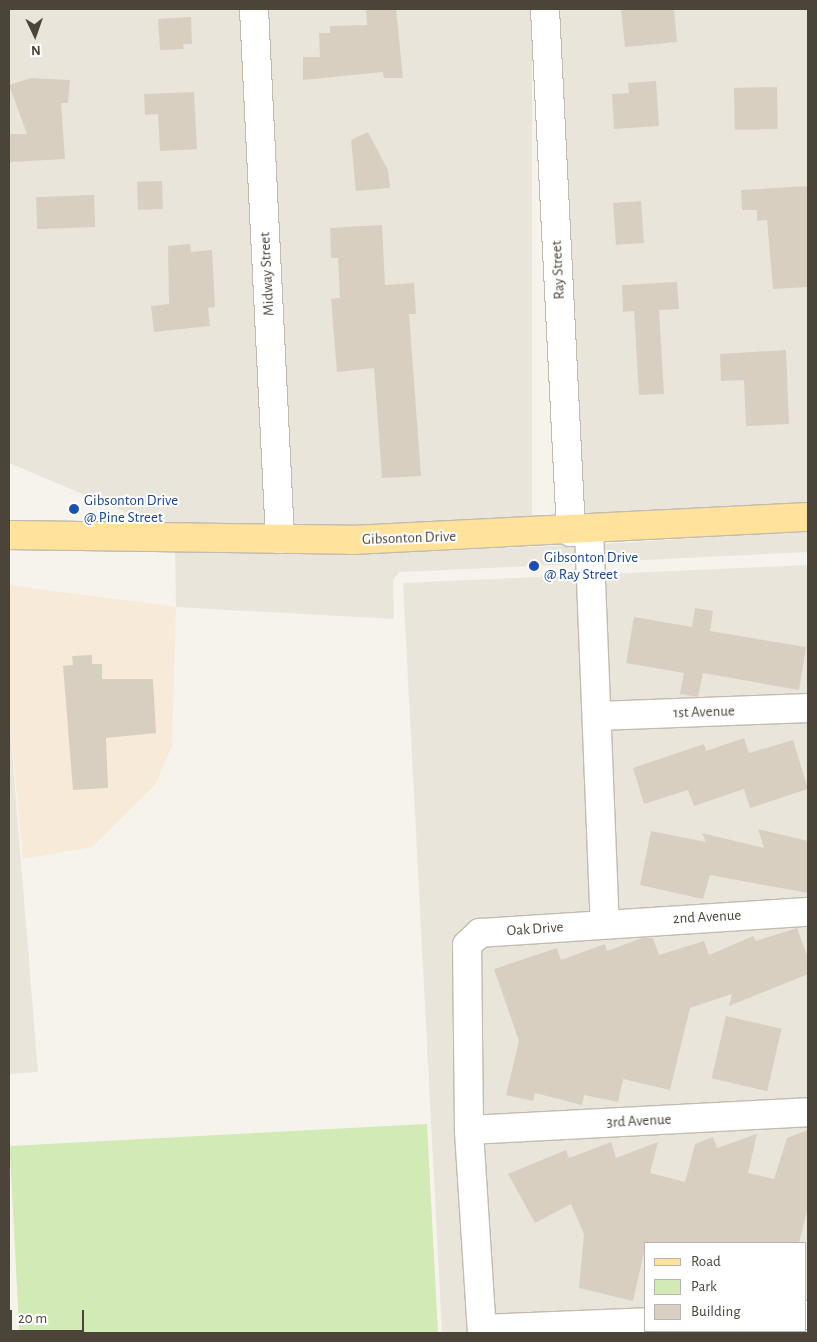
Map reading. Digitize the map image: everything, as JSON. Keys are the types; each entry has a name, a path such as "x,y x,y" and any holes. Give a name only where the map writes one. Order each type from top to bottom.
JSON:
{"main road":[{"name":"Gibsonton Drive","path":"9,535 280,539 580,531 808,517"}],"street":[{"name":"Midway Street","path":"254,9 280,539"},
{"name":"Ray Street","path":"545,9 580,531"},
{"path":"580,531 600,716 605,923"},
{"name":"1st Avenue","path":"600,716 808,708"},
{"name":"2nd Avenue","path":"605,923 808,912"},
{"name":"Oak Drive","path":"482,1331 469,1130 467,945 480,933 605,923"},
{"name":"3rd Avenue","path":"469,1130 808,1112"},
{"path":"482,1331 644,1322"}],"shaded area":[{"path":"9,9 241,9 266,524 149,522 9,463"},
{"path":"267,9 532,9 532,526 267,526"},
{"path":"557,9 808,9 808,518 557,518"},
{"path":"808,531 808,552 603,562 602,544"},
{"path":"577,545 578,564 399,572 393,580 394,619 176,607 175,551 352,554"},
{"path":"808,565 808,1333 442,1333 403,583"},
{"path":"9,585 176,607 172,746 155,785 92,847 23,859 9,715"},
{"path":"9,715 38,1072 9,1074"}],"green space":[{"path":"427,1124 438,1333 19,1333 10,1146"}],"building":[{"path":"366,9 396,9 403,78 384,78 383,72 303,80 303,57 320,57 319,33 330,33 330,26 367,25"},
{"path":"621,9 674,9 677,42 625,47"},
{"path":"191,17 192,44 183,44 184,49 160,50 158,19"},
{"path":"31,78 70,80 68,103 61,103 65,159 9,162 9,134 27,134 9,85"},
{"path":"656,81 659,126 614,129 612,94 629,93 628,83"},
{"path":"777,87 778,129 735,130 734,88"},
{"path":"194,92 197,149 160,151 158,114 145,115 144,94"},
{"path":"368,132 388,170 390,188 356,191 351,140"},
{"path":"162,181 163,209 138,210 137,182"},
{"path":"808,186 808,287 773,289 767,220 757,221 757,210 742,210 741,190"},
{"path":"94,195 95,227 37,229 36,197"},
{"path":"641,201 644,243 616,245 613,203"},
{"path":"382,225 385,285 414,283 416,314 409,314 421,476 382,478 374,368 337,372 331,299 340,298 338,258 331,258 330,228"},
{"path":"190,244 191,252 212,250 215,307 208,308 210,326 154,332 151,306 169,304 168,246"},
{"path":"677,282 679,309 659,310 664,394 639,395 634,311 623,312 622,285"},
{"path":"786,350 789,424 746,426 744,380 721,381 720,354"},
{"path":"695,608 713,611 710,631 806,647 799,690 703,673 698,697 680,694 684,673 626,663 634,617 692,627"},
{"path":"92,655 92,664 102,664 102,679 153,679 156,733 106,738 108,788 73,790 63,666 73,665 72,656"},
{"path":"744,738 749,753 793,740 808,789 750,808 744,789 694,806 688,790 644,804 633,768 704,744 706,751"},
{"path":"758,829 808,841 808,893 710,875 703,899 640,885 651,831 706,842 702,833 764,848"},
{"path":"797,928 808,958 808,974 729,1006 732,994 690,1008 670,1090 623,1079 618,1102 584,1095 582,1105 535,1093 533,1101 506,1095 519,1041 494,969 557,948 561,960 605,944 607,951 642,938 653,938 659,955 704,941 709,955 753,936 756,941"},
{"path":"726,1016 782,1029 767,1091 712,1078"},
{"path":"808,1130 808,1207 799,1242 644,1242 644,1252 633,1301 579,1288 584,1234 571,1204 535,1223 508,1174 566,1150 569,1158 611,1142 616,1158 658,1142 650,1173 685,1182 695,1144 713,1137 717,1148 757,1134 748,1173 774,1179 787,1138"}],"place":[{"name":"Gibsonton Drive @ Pine Street","path":"74,509"},
{"name":"Gibsonton Drive @ Ray Street","path":"534,566"}]}
